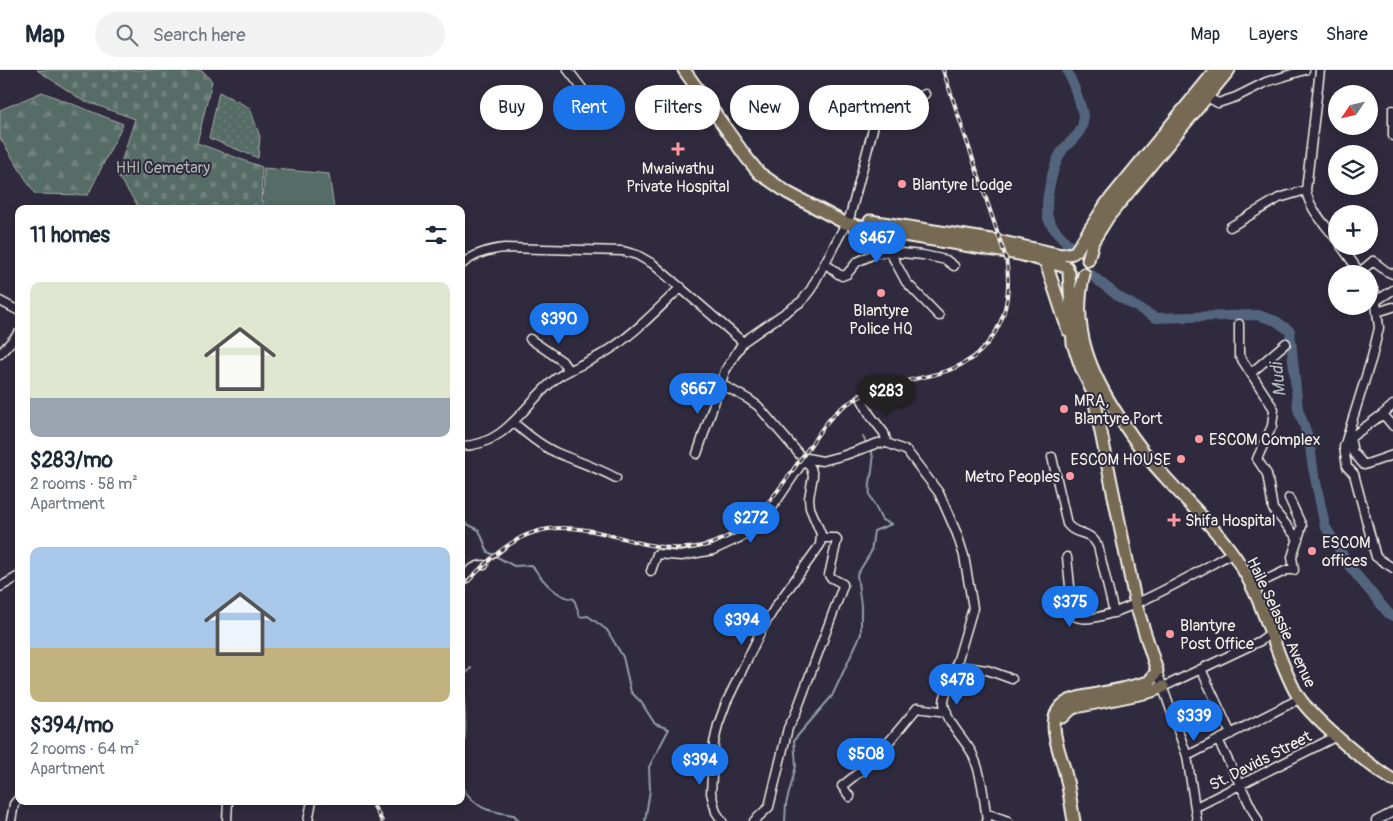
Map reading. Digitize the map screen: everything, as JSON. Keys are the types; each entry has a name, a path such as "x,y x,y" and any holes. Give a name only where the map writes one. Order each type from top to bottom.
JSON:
{"highway":[{"path":"684,70 727,132 759,172 785,192 848,219 891,233 1045,260 1068,270 1076,277 1084,274 1093,242 1108,217 1230,70"},
{"path":"690,70 742,146 755,161 789,190 848,219 1005,242 1062,255 1074,252 1083,253 1088,260"},
{"path":"1073,344 1068,270 1069,258 1106,204 1216,70"},
{"path":"1045,260 1081,367 1093,393 1136,605 1157,671 1149,682 1072,700 1061,707 1057,712 1054,724 1061,761 1065,770"},
{"name":"Haile Selassie Avenue","path":"1084,274 1080,317 1082,334 1088,359 1101,387 1135,441 1164,476 1203,516 1242,568 1299,699 1337,736 1393,780"},
{"path":"1074,821 1060,727 1066,713 1071,709 1084,705 1163,688"}],"street":[{"path":"568,70 580,85"},
{"path":"1207,97 1218,103 1227,101 1266,82 1305,70"},
{"path":"1320,70 1306,190 1307,198 1312,207 1328,228"},
{"path":"1393,110 1393,136"},
{"path":"697,454 724,371 744,342 802,301 825,263 848,219 873,130"},
{"path":"1230,227 1279,198 1306,190"},
{"path":"465,262 488,250 504,248 622,251 637,255 653,264 744,342"},
{"path":"825,263 842,276 847,274 857,262 876,253 890,252 923,255 946,260 954,266"},
{"path":"890,252 906,282 940,316"},
{"path":"1369,265 1373,261 1393,274"},
{"path":"465,446 482,443 514,423 550,384 614,347 681,287"},
{"path":"1378,300 1393,290"},
{"path":"0,301 15,309"},
{"path":"1393,307 1378,312 1379,328 1372,356 1344,447 1347,467 1354,474 1376,557 1393,568"},
{"path":"1239,324 1239,355 1274,409 1272,426 1257,459 1267,474 1273,508 1298,539"},
{"path":"0,354 15,337"},
{"path":"530,339 562,362 569,372"},
{"path":"1251,373 1286,343"},
{"path":"721,384 758,406 813,472 809,498 810,508 821,538 820,545 815,553 781,599 762,629 726,703 718,725 714,743 711,792 716,812 722,821"},
{"path":"860,398 884,433 887,443"},
{"path":"1393,404 1383,414 1350,438 1353,452 1364,465 1393,455"},
{"path":"1383,414 1393,426"},
{"path":"514,423 548,448 596,467 616,478"},
{"path":"803,458 822,461 878,443 887,443 907,451 939,493 964,556 974,608 944,700 952,723 972,754 982,786 986,817 1008,821"},
{"path":"1052,457 1067,524 1070,528 1094,538 1098,546 1114,613"},
{"path":"651,571 657,554 681,556 713,550 741,537 764,520 803,458"},
{"path":"1251,587 1287,570 1294,570 1292,557 1302,526 1289,498"},
{"path":"754,821 769,806 788,728 795,715 844,586 828,575 837,540 836,538 821,538"},
{"path":"1067,557 1073,615 1080,619 1096,618 1136,605 1232,553"},
{"path":"465,575 478,565 484,565"},
{"path":"0,587 15,578"},
{"path":"1163,688 1260,641 1271,633"},
{"path":"956,666 987,670 1012,679"},
{"path":"1201,669 1231,734"},
{"path":"1157,671 1187,756 1197,821"},
{"path":"1187,756 1299,699"},
{"path":"850,798 842,786 872,762 917,708 947,712"},
{"name":"St. Davids Street","path":"1196,807 1337,736"},
{"path":"1218,740 1258,821"},
{"path":"11,821 15,803"},
{"path":"227,821 228,805"},
{"path":"308,821 311,805"},
{"path":"1376,821 1393,812"}],"green space":[{"name":"HHI Cemetary","path":"37,70 202,70 212,81 197,143 262,167 261,205 137,205 117,175 135,119 82,100"},
{"path":"42,92 123,124 88,195 35,194 0,138 0,110"},
{"path":"219,92 250,108 260,137 258,158 209,138"},
{"path":"264,168 329,174 333,205 263,205"}],"waterway":[{"name":"Mudi","path":"1067,70 1081,106 1083,123 1082,128 1062,151 1055,165 1048,193 1047,211 1052,225 1069,245"},
{"name":"Mudi","path":"1090,274 1119,297 1156,318 1258,315 1276,321 1290,331 1298,409 1309,439 1325,526 1350,567 1389,614 1393,616"},
{"path":"863,437 867,444"},
{"path":"785,821 786,804 796,766 794,740 832,696 861,634 861,606 857,575 871,552 874,531 892,524 882,520 870,495 873,465 870,448"},
{"path":"465,523 479,530 488,552 514,566 532,565 544,581 555,591 567,598 574,599 580,617 588,616 607,630 623,657 631,692 641,702 655,724 669,729 649,767 650,790 645,821"},
{"path":"465,675 471,668"},
{"path":"465,725 465,735"},
{"path":"465,791 483,808 514,815 519,821"}],"railway":[{"path":"465,585 485,564 514,541 548,529 573,528 645,544 674,548 704,546 713,543 744,526 757,515 780,488 826,424 844,406 884,386 929,376 954,368 966,362 987,344 1004,314 1008,292 1006,258 943,70"},
{"path":"373,805 382,821"}],"place":[{"name":"Mwaiwathu Private Hospital","path":"678,149"},
{"name":"Blantyre Lodge","path":"902,184"},
{"name":"Blantyre Police HQ","path":"881,293"},
{"name":"MRA, Blantyre Port","path":"1064,409"},
{"name":"ESCOM Complex","path":"1199,439"},
{"name":"ESCOM HOUSE","path":"1181,459"},
{"name":"Metro Peoples","path":"1070,476"},
{"name":"Shifa Hospital","path":"1174,520"},
{"name":"ESCOM offices","path":"1312,551"},
{"name":"Blantyre Post Office","path":"1170,634"}]}
